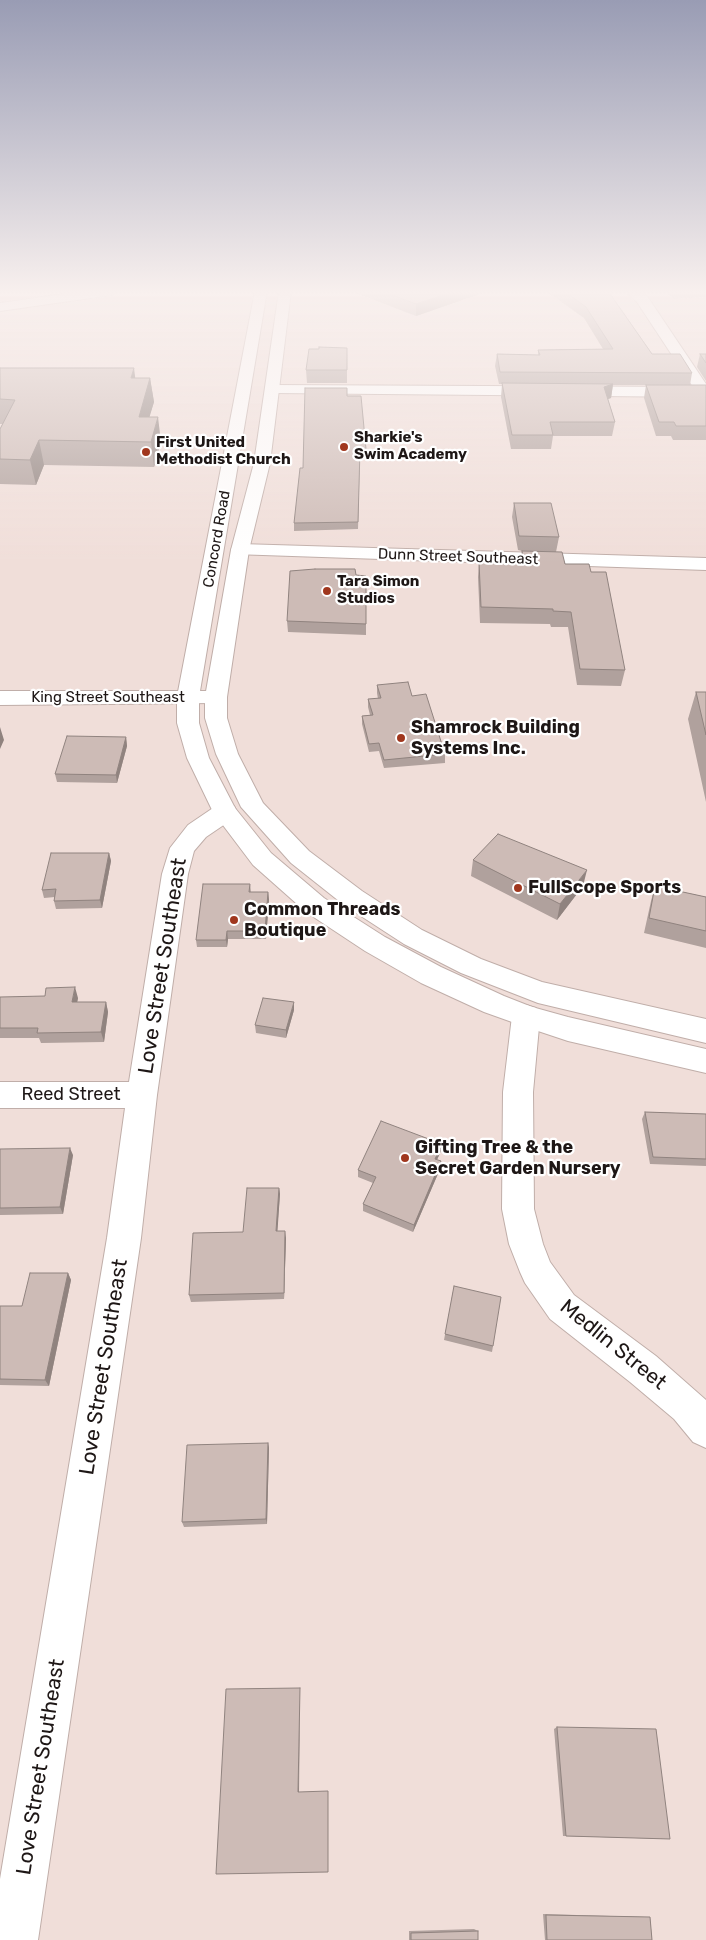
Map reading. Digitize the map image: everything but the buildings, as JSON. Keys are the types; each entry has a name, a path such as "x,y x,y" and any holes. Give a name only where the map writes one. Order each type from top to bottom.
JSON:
{"main road":[{"name":"Concord Road","path":"245,382 188,698 188,723 198,758 224,812 262,859 315,905 374,944 431,975 494,1004 526,1016 568,1029 706,1061"},
{"name":"Concord Road","path":"273,382 262,463 240,550 216,698 216,718 226,754 254,807 300,857 353,898 413,937 471,966 538,992 706,1031"},
{"path":"698,382 705,392"},
{"path":"272,389 705,392"},
{"name":"Dunn Street Southeast","path":"240,550 706,564"},
{"name":"King Street Southeast","path":"0,698 216,698"},
{"name":"Love Street Southeast","path":"14,1940 124,1238 142,1095 175,874 182,848 197,831 224,812"},
{"name":"Medlin Street","path":"526,1016 518,1092 518,1208 526,1244 537,1272 562,1307 687,1406 706,1429"},
{"name":"Reed Street","path":"0,1095 142,1095"}],"place":[{"name":"Sharkie's Swim Academy","path":"344,447"},
{"name":"First United Methodist Church","path":"146,452"},
{"name":"Tara Simon Studios","path":"327,591"},
{"name":"Shamrock Building Systems Inc.","path":"401,738"},
{"name":"FullScope Sports","path":"518,888"},
{"name":"Common Threads Boutique","path":"234,920"},
{"name":"Gifting Tree & the Secret Garden Nursery","path":"405,1158"}]}
